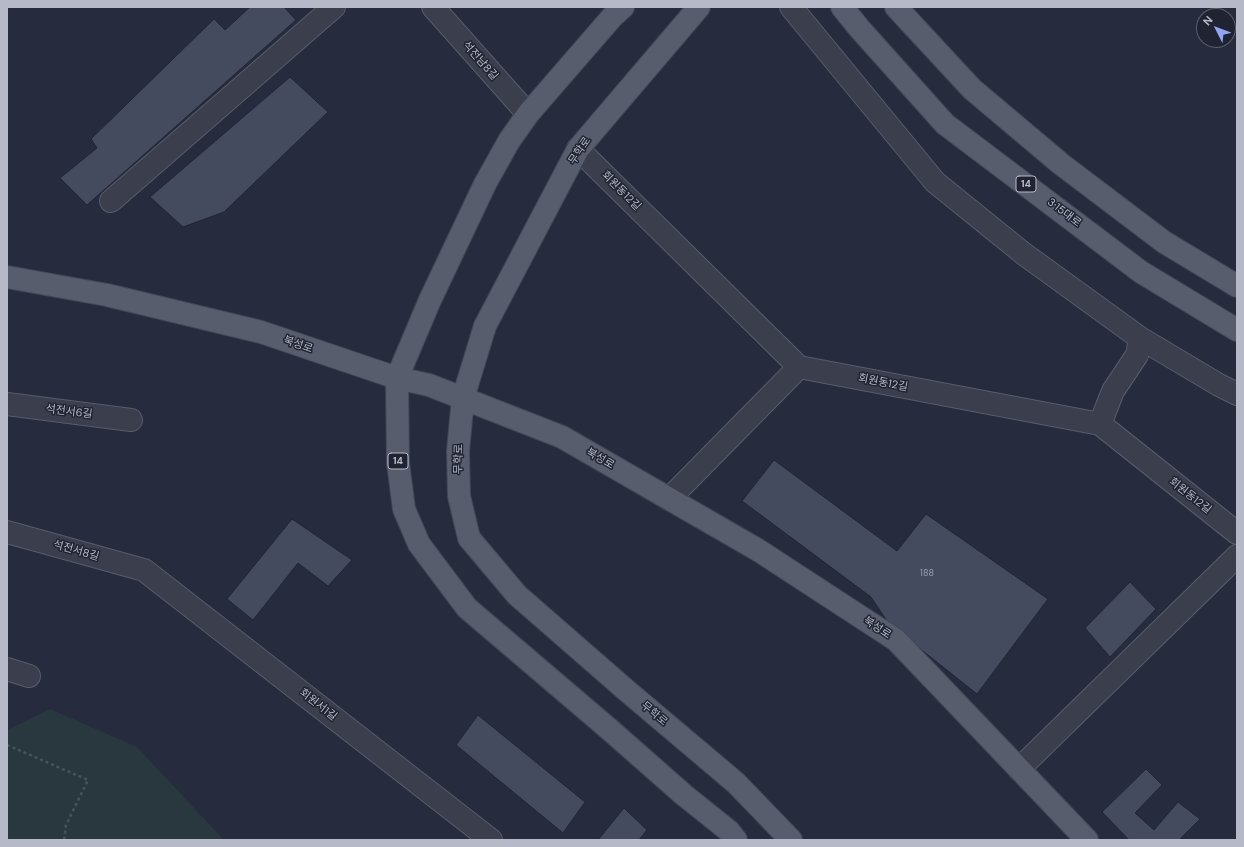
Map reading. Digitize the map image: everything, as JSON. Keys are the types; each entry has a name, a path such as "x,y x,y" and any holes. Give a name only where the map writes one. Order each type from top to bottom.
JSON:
{"main road":[{"name":"14","path":"623,7 612,16 528,114 509,142 485,184 430,300 397,378 398,463 404,509 419,544 467,608 684,795 729,831 736,840"},
{"name":"무학로","path":"699,7 578,149 485,326 463,398 458,450 459,496 469,538 517,595 736,783 791,840"},
{"name":"3·15대로","path":"842,7 945,124 1141,272 1237,330"},
{"path":"896,7 972,89 1061,164 1164,242 1237,286"},
{"name":"북성로","path":"7,277 107,295 261,332 397,378 429,385 562,437 758,550 896,640 1087,840"}],"street":[{"path":"111,201 334,7"},
{"name":"석전남8길","path":"433,7 528,114"},
{"path":"792,7 935,182 1024,254 1140,338 1219,385 1237,394"},
{"name":"회원동12길","path":"578,149 799,367 1100,424 1237,533"},
{"path":"1100,424 1113,391 1137,355 1140,338"},
{"path":"669,499 799,367"},
{"name":"석전서6길","path":"7,404 131,420"},
{"name":"석전서8길","path":"7,532 144,570"},
{"path":"1019,769 1237,556"},
{"name":"회원서1길","path":"144,570 491,840"},
{"path":"7,669 29,676"}],"path":[{"path":"7,745 88,780 66,825 64,840"}],"shaded area":[{"path":"50,709 137,747 224,840 7,840 7,730"}],"building":[{"path":"250,7 284,7 296,20 87,205 60,178 97,148 91,139 214,19 225,30"},
{"path":"290,77 328,112 224,212 183,227 150,197"},
{"path":"774,460 897,551 926,514 1048,599 977,694 889,624 871,597 742,501"},
{"path":"292,519 352,560 328,586 298,563 253,620 227,599"},
{"path":"1130,582 1156,609 1110,657 1085,628"},
{"path":"478,715 585,802 563,833 456,745"},
{"path":"1146,769 1162,785 1135,813 1154,830 1178,802 1200,819 1179,840 1129,840 1102,812"},
{"path":"624,808 647,830 639,840 598,840"}]}
